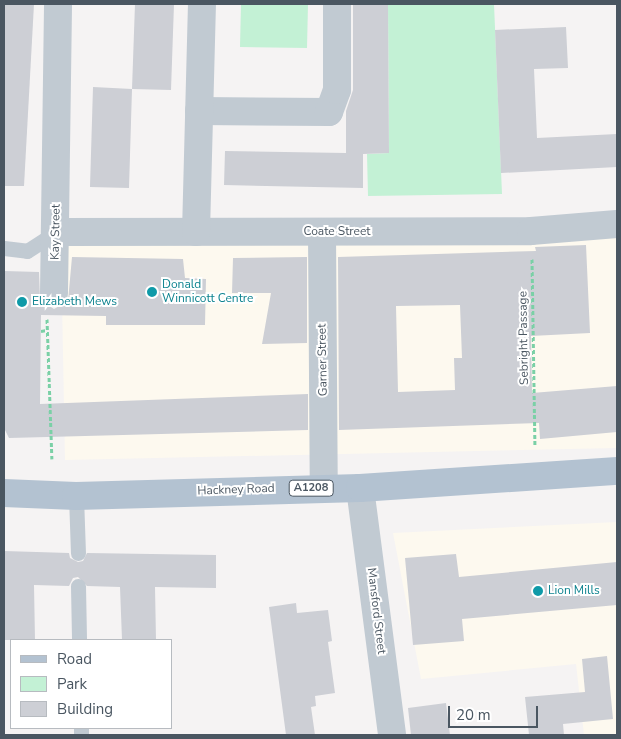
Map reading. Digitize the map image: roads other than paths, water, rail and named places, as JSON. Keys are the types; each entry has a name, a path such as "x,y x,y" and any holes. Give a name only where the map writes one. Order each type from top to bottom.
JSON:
{"main road":[{"name":"Hackney Road","path":"4,493 76,496 360,488 617,471"}],"street":[{"name":"Kay Street","path":"54,293 58,4"},
{"path":"196,232 202,4"},
{"path":"199,111 329,112 337,90 338,4"},
{"name":"Coate Street","path":"56,232 531,231 617,224"},
{"name":"Garner Street","path":"322,232 324,488"},
{"name":"Mansford Street","path":"360,488 392,735"}],"lane":[{"path":"4,248 27,251 56,232"},
{"path":"76,496 78,553"},
{"path":"78,586 80,639"}],"place":[{"name":"Donald Winnicott Centre","path":"152,292"},
{"name":"Elizabeth Mews","path":"22,302"},
{"name":"Lion Mills","path":"538,591"}]}
